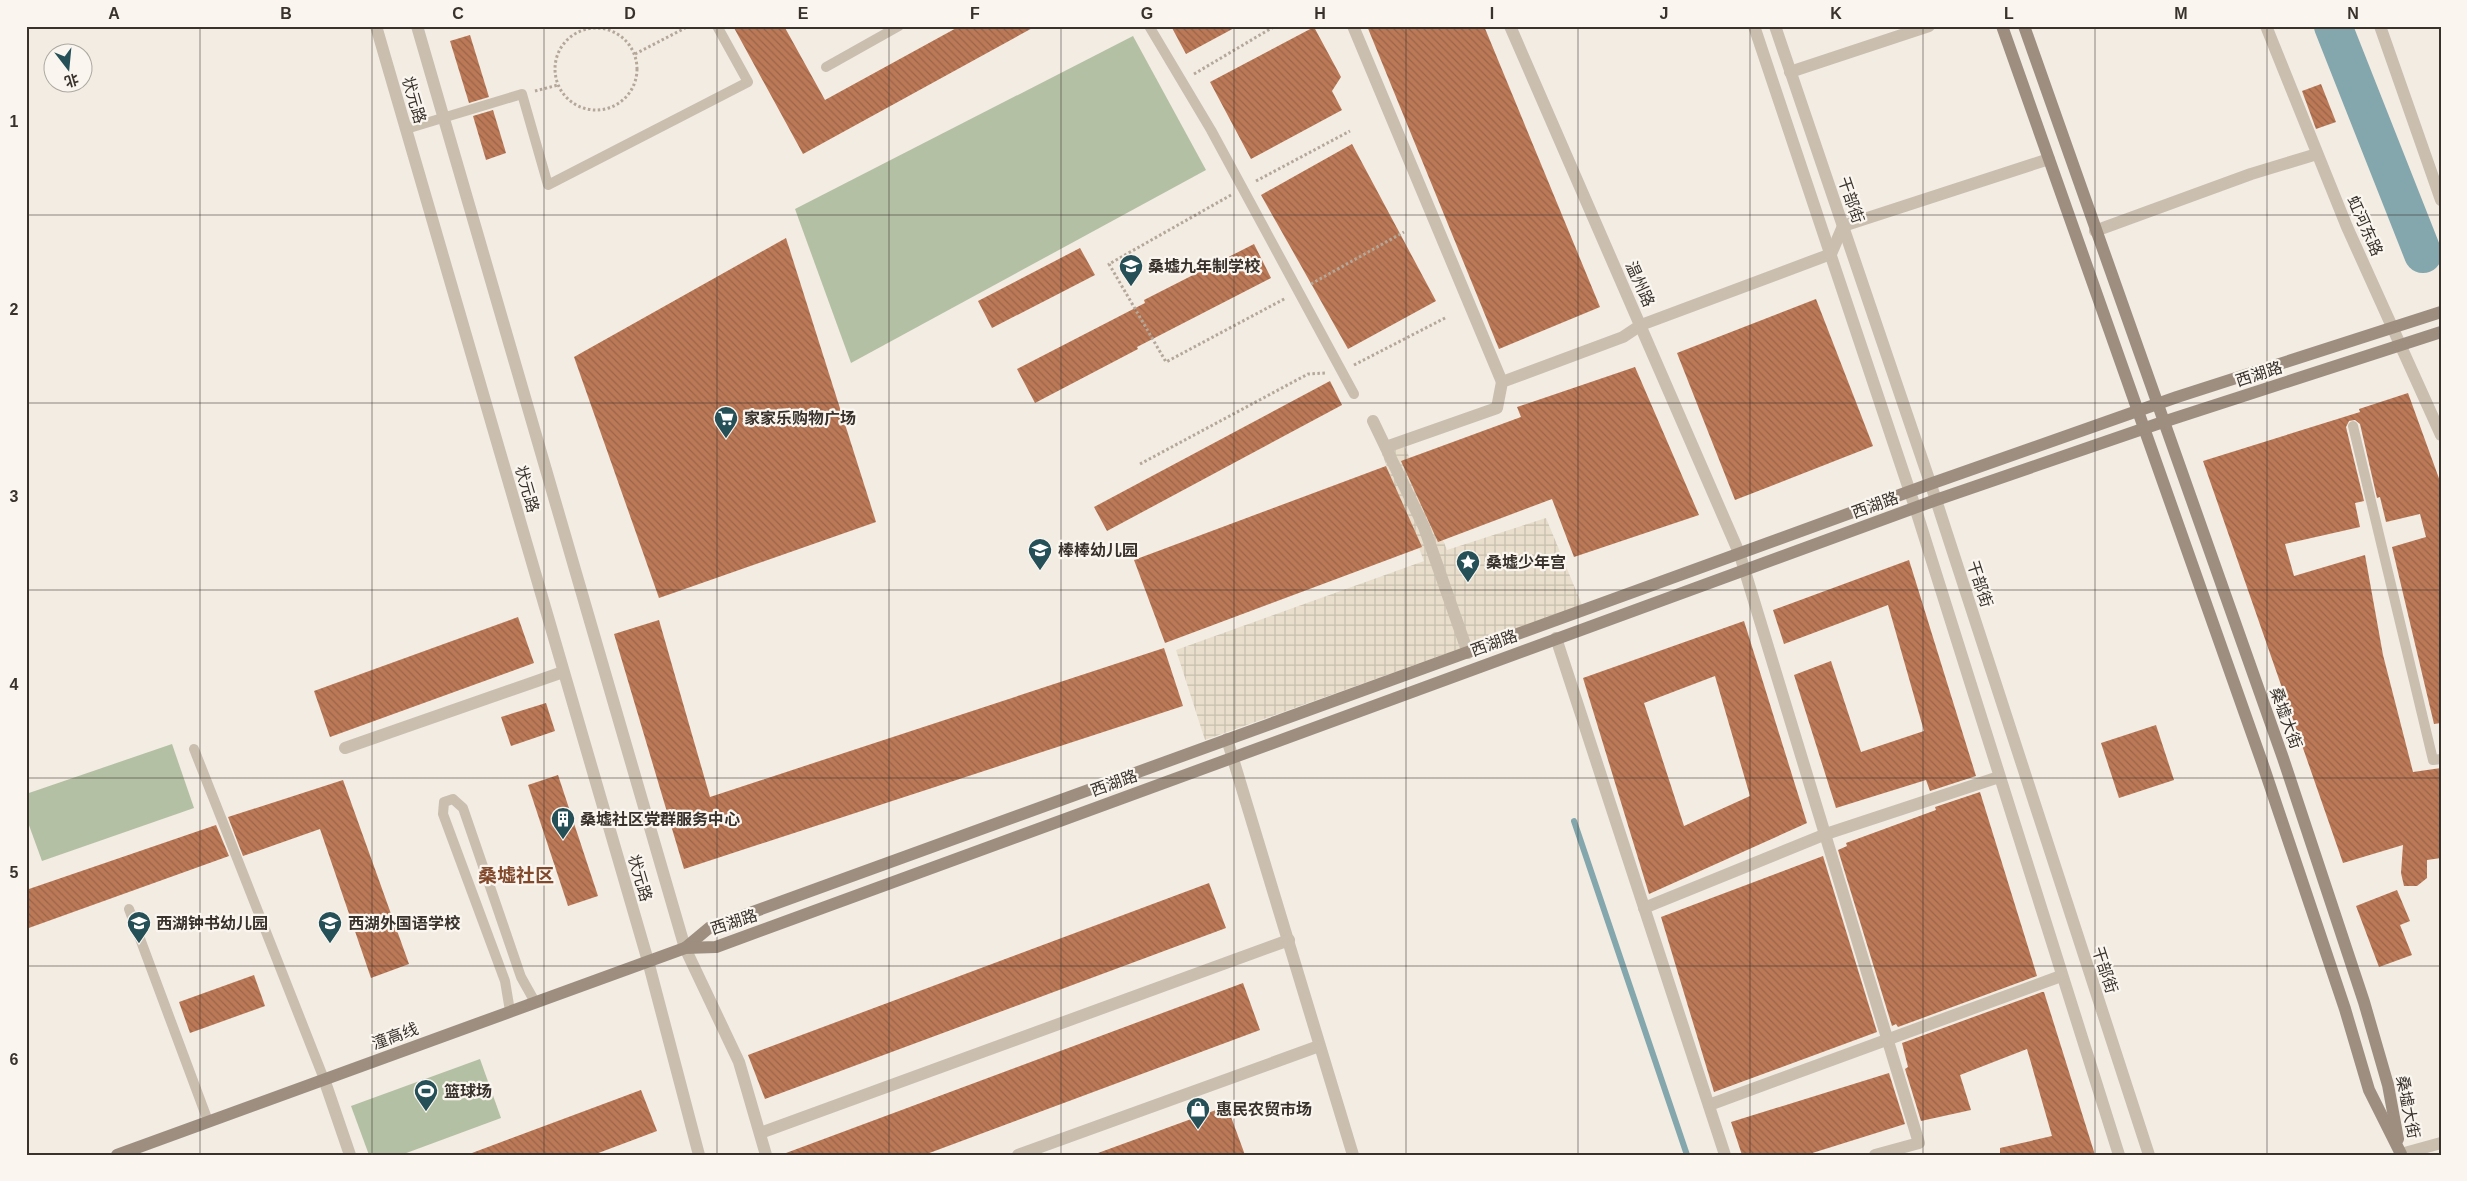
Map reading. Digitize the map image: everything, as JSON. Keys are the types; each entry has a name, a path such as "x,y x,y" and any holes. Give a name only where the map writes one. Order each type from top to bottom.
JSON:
{"main road":[{"name":"桑墟大街","path":"2002,26 2263,765 2345,1008 2369,1090 2400,1154"},
{"name":"桑墟大街","path":"2024,26 2283,758 2364,1002 2388,1085 2400,1154"},
{"name":"西湖路","path":"685,948 708,928 1740,555 1930,484 2138,411 2441,312"},
{"name":"西湖路","path":"685,948 716,947 1915,507 2163,422 2441,332"},
{"name":"潼高线","path":"117,1155 685,948"}],"street":[{"name":"状元路","path":"376,26 648,961 699,1155"},
{"name":"状元路","path":"417,26 685,948 739,1062 766,1155"},
{"path":"1353,26 1502,382 1497,408 1386,447"},
{"name":"温州路","path":"1510,26 1745,569 1920,1143 1893,1152"},
{"path":"1754,26 1915,507 2061,976 2119,1155"},
{"name":"干部街","path":"1775,26 1936,500 2148,1155"},
{"path":"1790,72 1930,26"},
{"name":"虹河东路","path":"2266,26 2346,227 2441,436"},
{"path":"2380,26 2441,200"},
{"path":"2095,231 2251,174 2317,154"},
{"path":"1502,382 1623,336 1641,325 1830,254 1843,226 2049,159"},
{"path":"1373,421 1424,527 1468,653"},
{"path":"1556,638 1725,1155"},
{"path":"345,748 563,672"},
{"path":"1227,739 1353,1155"},
{"path":"1644,908 1826,834 1999,777"},
{"path":"760,1133 1289,940"},
{"path":"1709,1105 2061,976"},
{"path":"1018,1155 1319,1046"},
{"path":"324,1079 350,1155"},
{"path":"2400,1154 2441,1143"},
{"path":"1875,1155 1893,1152"}],"lane":[{"path":"406,129 522,94 548,185 748,82 717,26"},
{"path":"826,67 899,26"},
{"path":"1149,26 1243,188 1354,394"},
{"path":"2353,426 2433,760 2441,759"},
{"path":"194,749 324,1079"},
{"path":"510,1011 504,981 443,814 444,802 453,799 463,808 521,977 535,1002"},
{"path":"129,909 208,1122"}],"path":[{"path":"635,54 689,26"},
{"path":"1182,80 1275,26"},
{"path":"590,28 604,28 617,33 628,42 635,54 636,80 630,92 620,102 608,108 595,110 581,107 570,100 558,85 555,64 558,51 566,40 577,32 590,28"},
{"path":"522,94 558,85"},
{"path":"1350,131 1243,188 1109,264 1166,362 1404,232"},
{"path":"1140,464 1308,374 1342,372 1447,317"}],"green space":[{"path":"1133,36 1206,170 851,363 795,209"},
{"path":"172,744 194,808 42,861 26,817 26,794"},
{"name":"篮球场","path":"480,1059 501,1118 401,1155 369,1155 351,1106"}],"shaded area":[{"name":"桑墟少年宫","path":"1403,442 1447,550 1546,518 1582,605 1205,740 1176,650 1424,561 1382,454"}],"building":[{"path":"733,26 784,26 825,100 960,26 1036,26 803,154"},
{"path":"1171,26 1238,26 1186,54"},
{"path":"1367,26 1484,26 1600,307 1499,349"},
{"path":"1314,27 1341,77 1332,91 1342,110 1251,159 1210,82"},
{"path":"470,35 489,97 469,103 450,41"},
{"path":"2321,84 2336,122 2316,129 2302,91"},
{"path":"493,110 506,153 486,160 473,116"},
{"path":"1352,144 1436,301 1348,349 1261,195"},
{"name":"家家乐购物广场","path":"786,238 876,522 659,598 574,357"},
{"path":"1254,244 1271,278 1137,347 1138,349 1035,403 1017,369 1145,303 1144,300"},
{"path":"1080,248 1095,275 992,328 978,301"},
{"path":"1816,299 1873,446 1735,500 1677,353"},
{"path":"1635,367 1699,515 1574,557 1552,499 1438,542 1401,461 1521,417 1517,407"},
{"path":"1330,381 1342,405 1107,531 1094,507"},
{"path":"2408,393 2441,484 2441,723 2434,724 2392,547 2426,537 2420,514 2386,522 2380,497 2377,498 2360,424 2355,420 2349,421 2346,427 2364,501 2355,503 2360,527 2285,544 2294,576 2365,555 2383,655 2413,772 2441,768 2441,858 2427,860 2427,878 2417,886 2404,886 2401,873 2403,845 2343,863 2203,461 2360,412 2359,409"},
{"path":"1386,466 1422,547 1165,643 1134,560"},
{"path":"1909,560 1976,776 1930,791 1926,780 1836,808 1794,675 1831,661 1861,752 1924,731 1888,605 1784,644 1773,610"},
{"path":"518,617 534,663 330,737 314,691"},
{"path":"659,620 710,797 1164,648 1183,706 684,869 614,634"},
{"path":"1744,621 1807,823 1649,894 1583,678","holes":["1715,676 1750,796 1684,826 1644,703"]},
{"path":"546,703 555,731 511,746 501,717"},
{"path":"2156,725 2174,780 2119,798 2101,743"},
{"name":"桑墟社区党群服务中心","path":"558,775 598,896 568,906 528,785"},
{"path":"343,780 409,964 371,978 320,829 243,856 228,817"},
{"path":"1980,792 2037,976 1898,1027 1896,1024 1892,1026 1838,850 1847,846 1846,843 1936,810 1935,807"},
{"path":"216,825 229,856 26,929 26,890"},
{"path":"1823,856 1877,1032 1714,1092 1661,917"},
{"path":"1209,883 1226,928 765,1099 748,1055"},
{"path":"2397,890 2410,921 2400,925 2412,955 2379,967 2356,906"},
{"path":"254,975 265,1006 190,1033 179,1002"},
{"path":"1243,983 1260,1030 924,1155 787,1155 786,1153"},
{"path":"2044,992 2095,1155 2000,1155 2000,1148 2052,1136 2027,1049 1960,1075 1971,1110 1921,1121 1905,1069 1908,1067 1902,1043"},
{"path":"1889,1073 1905,1124 1806,1155 1742,1155 1731,1122"},
{"path":"641,1090 657,1131 593,1155 472,1155 472,1153"},
{"name":"惠民农贸市场","path":"1227,1106 1245,1155 1099,1155 1098,1153"}],"waterway":[{"path":"2333,26 2423,254"},
{"path":"1574,821 1687,1155"}],"place":[{"name":"桑墟九年制学校","path":"1131,287"},
{"name":"家家乐购物广场","path":"726,439"},
{"name":"棒棒幼儿园","path":"1040,571"},
{"name":"桑墟少年宫","path":"1468,583"},
{"name":"桑墟社区党群服务中心","path":"563,840"},
{"name":"西湖钟书幼儿园","path":"139,944"},
{"name":"西湖外国语学校","path":"330,944"},
{"name":"篮球场","path":"426,1112"},
{"name":"惠民农贸市场","path":"1198,1130"}],"district":[{"name":"桑墟社区","path":"516,875"}]}
